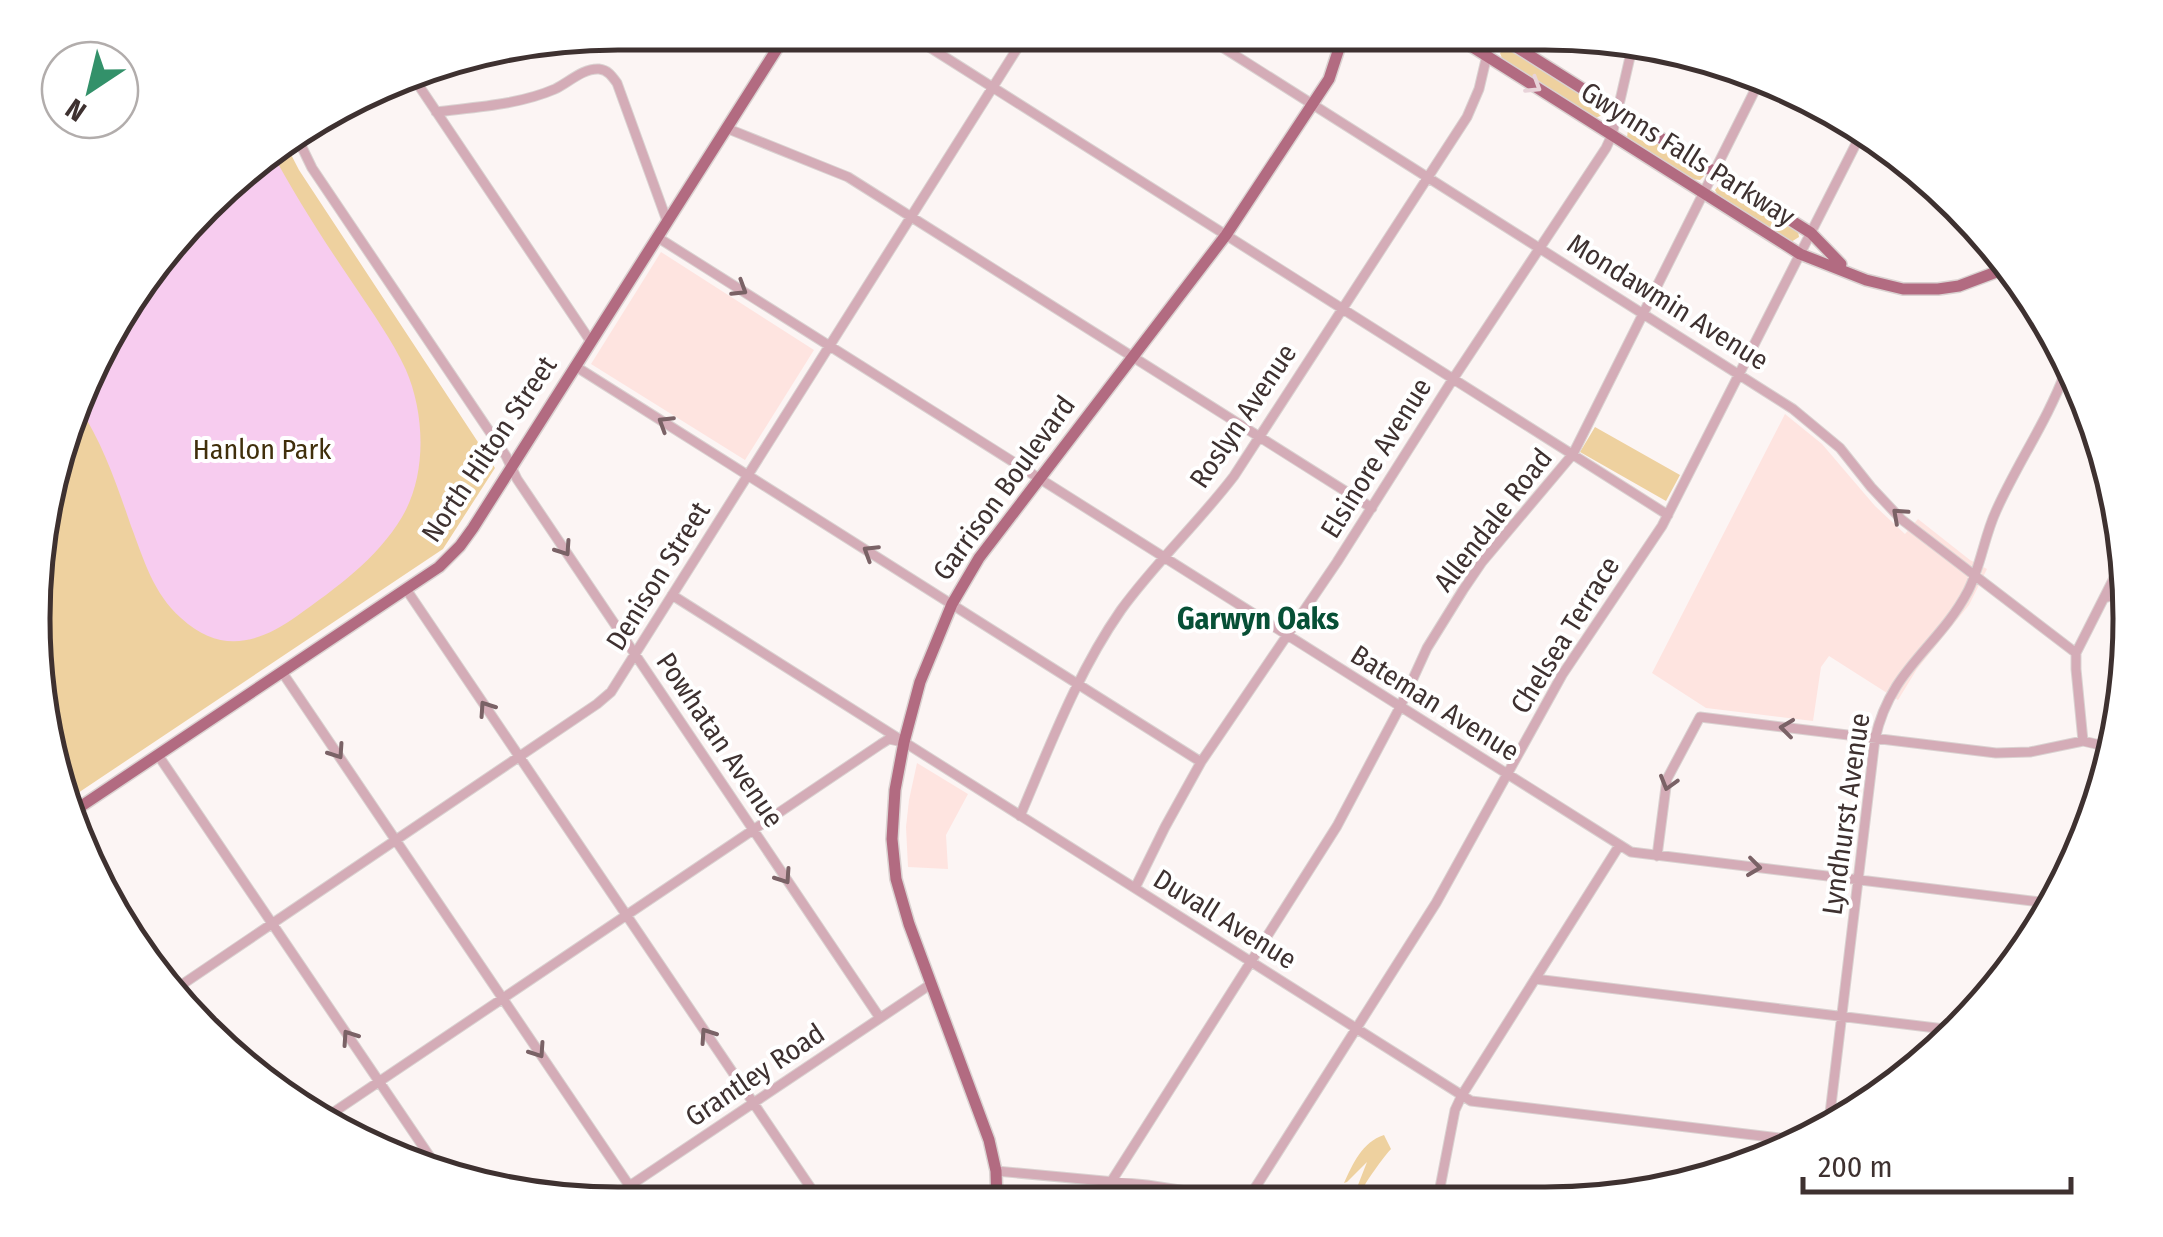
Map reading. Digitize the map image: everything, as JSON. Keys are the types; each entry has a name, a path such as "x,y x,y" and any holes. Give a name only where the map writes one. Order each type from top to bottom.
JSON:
{"main road":[{"name":"North Hilton Street","path":"82,806 406,590 439,567 460,546 775,50"},
{"name":"Garrison Boulevard","path":"996,1187 993,1153 982,1116 900,896 893,859 892,813 904,742 930,653 979,558 1226,235 1313,104 1334,69 1339,50"},
{"name":"Gwynns Falls Parkway","path":"1477,50 1800,254 1885,286 1920,290 1959,286 1996,272"},
{"name":"Gwynns Falls Parkway","path":"1520,50 1811,233 1852,273"}],"street":[{"path":"934,50 1668,515"},
{"name":"Denison Street","path":"183,984 604,699 1016,50"},
{"name":"Mondawmin Avenue","path":"1227,50 1794,409 1828,436 1901,518 2076,653"},
{"name":"Roslyn Avenue","path":"1020,816 1078,684 1121,610 1218,496 1260,437 1474,103 1489,50"},
{"name":"Elsinore Avenue","path":"1135,888 1202,762 1606,148 1630,57"},
{"path":"436,112 531,98 584,73 606,71 617,83 667,222"},
{"path":"419,86 590,342"},
{"name":"Allendale Road","path":"1112,1182 1337,826 1428,648 1463,590 1573,454 1756,91"},
{"path":"726,128 837,172 1372,508"},
{"name":"Chelsea Terrace","path":"1259,1187 1436,903 1562,675 1668,515 1856,144"},
{"name":"Powhatan Avenue","path":"301,147 516,478 880,1018"},
{"name":"Bateman Avenue","path":"657,237 1631,852 2037,903"},
{"path":"575,366 1202,762"},
{"name":"Lyndhurst Avenue","path":"1830,1110 1875,740 1887,699 1960,604 1975,576 1990,524 2061,381"},
{"path":"2083,741 2076,653 2112,582"},
{"path":"406,590 810,1187"},
{"name":"Duvall Avenue","path":"672,595 1471,1101 1776,1138"},
{"path":"2104,598 2112,596"},
{"path":"282,672 629,1186"},
{"path":"1657,856 1667,778 1700,717 1875,740 2016,753 2083,741 2099,745"},
{"path":"335,1111 884,742 904,742"},
{"path":"158,755 428,1154"},
{"path":"1440,1187 1455,1110 1462,1095 1619,846"},
{"path":"1535,979 1938,1028"},
{"name":"Grantley Road","path":"629,1186 931,984"},
{"path":"996,1172 1159,1187"}],"shaded area":[{"name":"Hanlon Park","path":"278,163 388,337 412,387 420,425 419,464 410,500 392,532 355,572 282,626 239,641 210,637 181,618 156,587 86,419 93,401 146,303 191,244"},
{"path":"661,252 814,350 745,460 591,364"},
{"path":"1785,414 1822,444 1875,506 1905,534 1918,519 1987,569 1969,605 1917,669 1898,700 1829,656 1821,667 1813,721 1706,708 1652,673"},
{"path":"917,763 968,794 946,835 948,869 908,867 906,827"}],"green space":[{"path":"1511,50 1603,107 1604,114 1596,118 1503,61 1500,53"},
{"path":"1632,127 1703,170 1704,176 1692,179 1627,138"},
{"name":"Hanlon Park","path":"291,154 495,468 443,549 78,793 55,693 50,618 55,544 80,436 126,334 167,272 244,191"},
{"path":"1721,183 1798,231 1799,237 1791,242 1719,198 1715,190"},
{"path":"1595,427 1680,475 1666,501 1580,452"},
{"path":"1384,1135 1391,1149 1365,1185 1358,1185 1367,1162 1344,1183 1364,1148"}],"district":[{"name":"Garwyn Oaks","path":"1258,619"}]}
